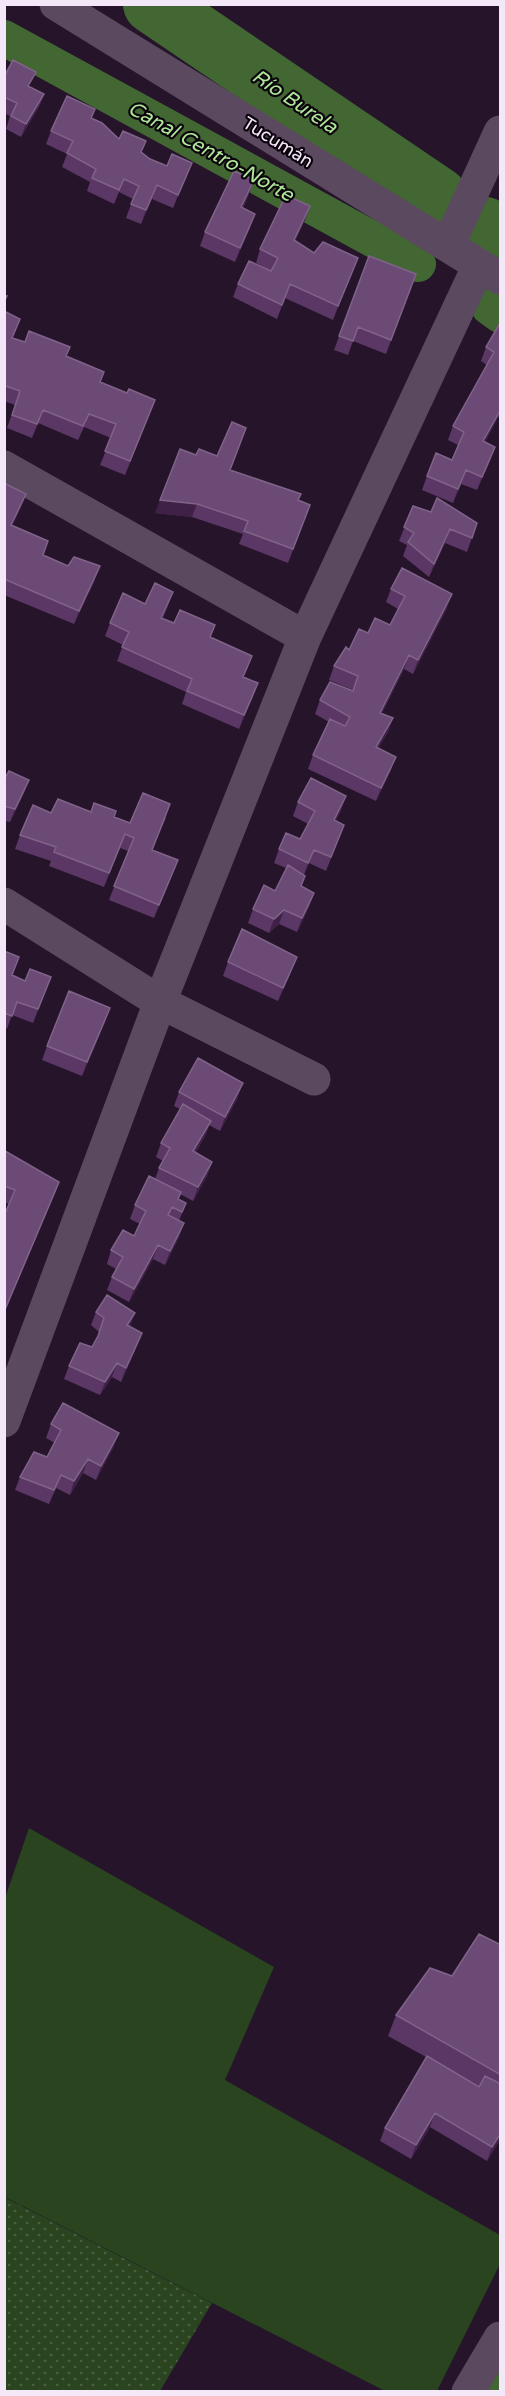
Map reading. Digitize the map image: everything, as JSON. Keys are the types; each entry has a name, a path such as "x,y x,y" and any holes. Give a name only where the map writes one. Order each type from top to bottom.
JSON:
{"street":[{"name":"Tucumán","path":"56,4 490,272"},
{"path":"448,246 501,132"},
{"path":"4,1421 160,1002 304,637 490,272"},
{"path":"4,467 304,637"},
{"path":"4,904 160,1002 314,1079"},
{"path":"468,2391 501,2338"}],"green space":[{"path":"29,1828 274,1967 225,2080 500,2235 500,2264 437,2391 385,2391 5,2197 5,1898"},
{"path":"4,2197 212,2303 160,2391 5,2391"}],"building":[{"path":"13,60 36,72 28,86 44,94 26,124 11,116 17,103 4,97 4,77"},
{"path":"67,96 95,109 91,118 102,123 119,139 123,131 146,141 141,152 150,159 167,166 172,154 192,163 178,195 157,185 146,210 131,204 139,186 124,179 119,190 92,178 96,169 67,153 73,141 51,131"},
{"path":"234,171 254,180 241,207 255,214 240,248 205,232"},
{"path":"286,195 310,206 294,240 314,253 323,242 358,258 338,306 290,284 282,305 238,284 249,261 271,271 278,258 260,249"},
{"path":"369,256 416,274 391,340 358,327 353,341 339,336"},
{"path":"4,311 20,319 12,338 25,342 29,331 70,347 66,356 104,372 100,382 127,393 129,389 155,400 130,461 105,451 116,424 89,414 83,426 43,410 37,424 12,415 20,391 6,386 4,388"},
{"path":"500,323 501,409 483,441 495,447 482,477 466,470 458,489 427,476 436,453 452,460 464,432 453,426 494,352 486,347"},
{"path":"232,422 246,428 230,470 301,494 298,500 310,505 293,549 244,531 248,521 197,504 160,500 180,449 196,455 199,449 217,456"},
{"path":"4,483 26,494 11,525 48,541 43,555 68,566 74,557 100,566 79,611 4,579"},
{"path":"437,498 477,523 472,538 450,529 434,564 408,542 414,533 404,527 413,506 431,512"},
{"path":"402,568 452,594 418,660 409,655 380,713 393,718 376,747 396,757 381,788 313,755 330,719 345,726 350,717 320,700 330,682 353,691 358,676 334,666 346,647 349,650 359,629 368,633 375,618 390,625 405,596 391,589"},
{"path":"155,583 173,592 161,618 174,623 180,610 215,625 210,637 252,656 243,677 258,683 244,715 187,691 192,679 122,647 129,632 110,623 123,593 145,604"},
{"path":"9,771 29,780 15,809 4,806 4,780"},
{"path":"311,778 346,796 334,820 344,825 331,857 314,850 308,863 279,849 286,833 300,839 315,811 298,802"},
{"path":"143,793 170,804 152,850 178,860 159,905 114,886 134,838 125,834 109,873 54,852 56,847 20,835 33,805 51,813 58,799 91,812 94,803 116,811 114,817 130,823"},
{"path":"288,865 305,876 301,886 314,893 302,918 284,910 274,919 253,909 264,885 275,891"},
{"path":"242,929 297,957 283,988 228,962"},
{"path":"4,951 19,957 12,975 25,981 30,969 51,977 38,1009 17,1002 12,1016 4,1013"},
{"path":"69,991 110,1008 87,1062 47,1046"},
{"path":"198,1058 243,1083 225,1117 179,1092"},
{"path":"183,1104 211,1121 193,1151 212,1162 198,1187 159,1168 170,1148 161,1143"},
{"path":"5,1151 59,1182 4,1312 4,1216 15,1190 4,1186"},
{"path":"149,1176 181,1192 178,1199 186,1203 182,1212 172,1207 168,1215 184,1223 170,1251 158,1245 134,1289 112,1277 123,1257 111,1250 123,1230 134,1236 146,1211 135,1205"},
{"path":"107,1295 135,1313 127,1325 142,1333 126,1368 117,1363 105,1382 69,1366 80,1343 92,1347 98,1336 104,1318 96,1312"},
{"path":"63,1403 119,1433 101,1466 88,1459 74,1481 61,1475 54,1490 20,1477 34,1452 47,1457 61,1430 51,1424"},
{"path":"479,1934 501,1945 501,2075 396,2015 430,1968 452,1976"},
{"path":"427,2056 479,2087 485,2076 501,2084 501,2133 492,2147 435,2113 416,2145 385,2128"}],"waterway":[{"name":"Río Burela","path":"153,4 438,197"},
{"name":"Canal Centro-Norte","path":"4,38 418,264"},
{"name":"Río Burela","path":"485,227 500,237"},
{"name":"Canal Centro-Norte","path":"489,307 500,315"},
{"path":"491,2392 500,2375"}]}
